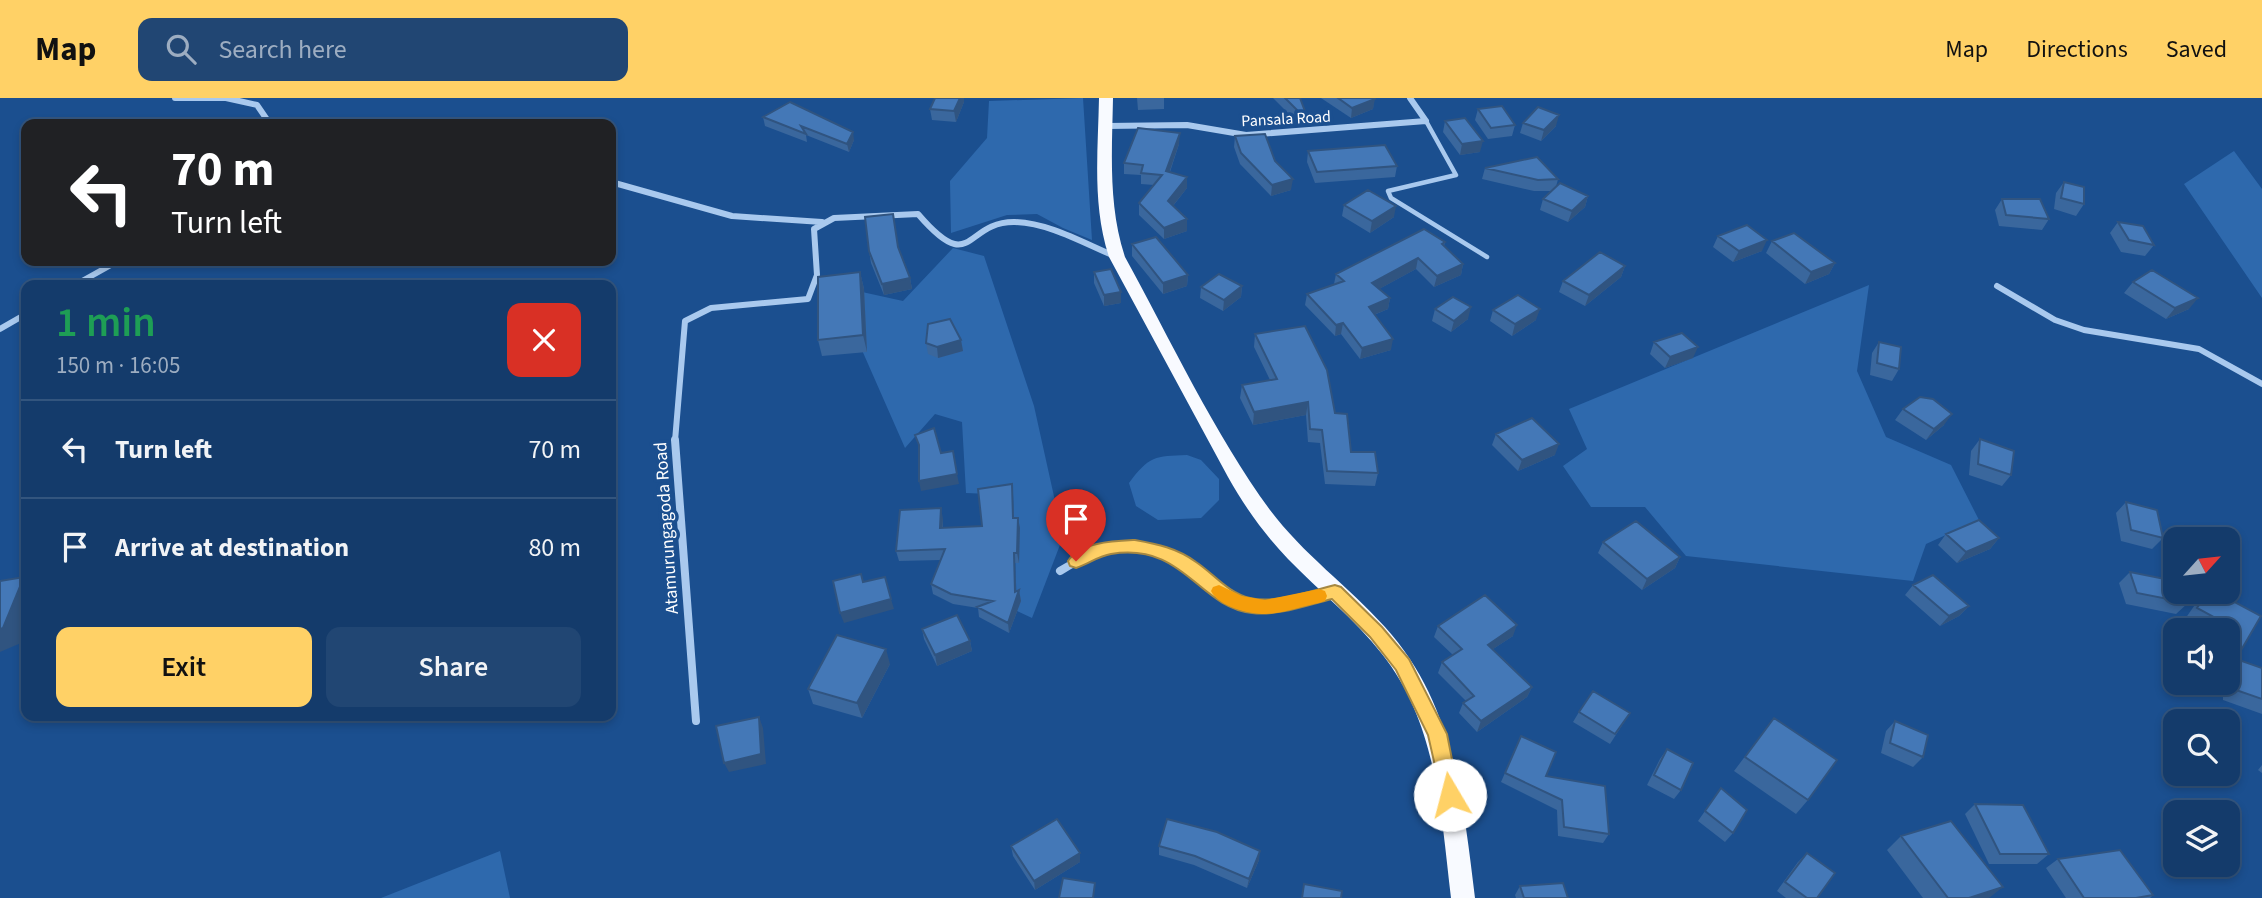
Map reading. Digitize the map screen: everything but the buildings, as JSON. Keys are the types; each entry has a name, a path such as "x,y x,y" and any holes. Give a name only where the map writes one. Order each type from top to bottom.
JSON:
{"highway":[{"path":"1106,98 1106,216 1109,237 1237,477 1273,528 1391,649 1403,665 1428,712 1445,761 1463,898"}],"street":[{"path":"175,98 226,98 257,105 267,119"},
{"path":"1410,98 1426,121"},
{"name":"Pansala Road","path":"1105,126 1187,125 1246,135 1426,121"},
{"path":"616,183 732,216 822,222 835,218 918,214 938,237 955,245 972,241 994,227 1016,222 1039,227 1118,257"},
{"name":"Atamurungagoda Road","path":"696,721 674,448 685,321 695,311 712,307 808,299 814,293 817,270 814,229 822,222"},
{"path":"84,280 109,266"},
{"path":"1997,286 2055,320 2084,330 2199,349 2262,384"},
{"path":"0,329 21,317"},
{"path":"1060,571 1092,553 1112,547 1135,547 1164,552 1176,558 1227,597 1251,606 1280,605 1335,592"}],"lane":[{"path":"1426,121 1456,174 1388,191 1391,198 1487,257"}],"shaded area":[{"path":"1083,98 1092,240 1037,214 1007,215 951,233 950,181 987,138 989,101"},
{"path":"2234,151 2262,189 2262,298 2184,184"},
{"path":"953,248 984,256 1034,406 1063,537 1032,618 1017,611 1013,495 966,493 962,422 935,414 905,448 854,332 853,290 903,301"},
{"path":"1869,285 1857,371 1886,437 1951,465 1979,520 1926,544 1913,581 1686,556 1645,507 1591,507 1563,466 1587,449 1569,409"},
{"path":"1187,455 1201,460 1219,479 1219,500 1201,518 1158,520 1136,506 1129,483 1142,467 1160,457"},
{"path":"500,851 510,898 381,898"}],"slow traffic":[{"path":"1219,591 1238,602 1265,607 1319,596"}],"route":[{"path":"1076,561 1112,547 1135,547 1164,552 1189,566 1227,597 1251,606 1280,605 1335,592 1376,632 1403,665 1437,734 1445,761 1450,795"}]}
